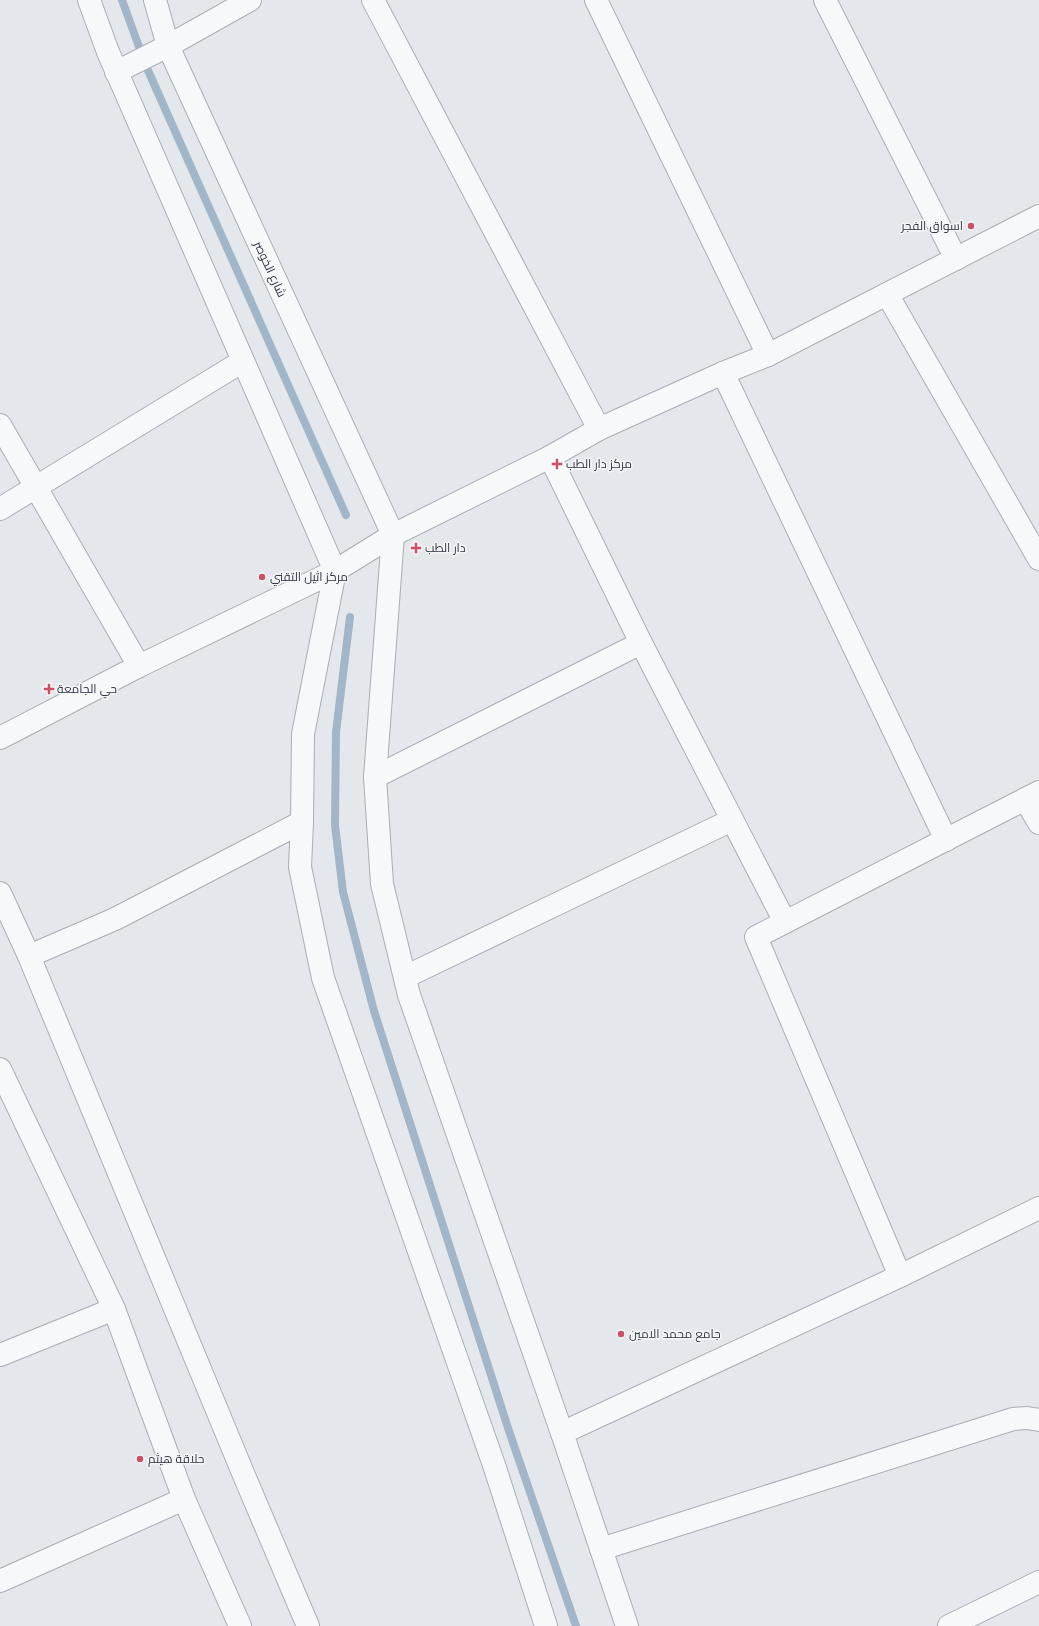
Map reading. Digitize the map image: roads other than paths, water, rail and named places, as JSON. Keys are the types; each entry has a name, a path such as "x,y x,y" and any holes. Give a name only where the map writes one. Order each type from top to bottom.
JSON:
{"street":[{"path":"89,0 116,72 335,571 303,734 300,867 323,978 494,1465 546,1626"},
{"name":"شارع الخوصر","path":"155,0 168,46 393,535"},
{"path":"116,72 168,46 250,0"},
{"path":"373,0 599,429"},
{"path":"596,0 768,355"},
{"path":"825,0 956,259"},
{"path":"0,738 138,666 335,571 393,535 550,457 599,429 723,373 768,355 1039,216"},
{"path":"887,294 1039,558"},
{"path":"0,509 243,361"},
{"path":"723,373 946,840"},
{"path":"0,425 138,666"},
{"path":"550,457 641,643 785,922"},
{"path":"393,535 375,777 382,884 409,995 562,1433 627,1626"},
{"path":"375,777 641,643"},
{"path":"900,1276 756,937 1032,796 1039,823"},
{"path":"405,977 732,820"},
{"path":"29,956 115,919 302,822"},
{"path":"0,893 29,956 308,1626"},
{"path":"0,1069 114,1309 184,1499 240,1626"},
{"path":"562,1433 900,1276 1039,1208"},
{"path":"0,1355 114,1309"},
{"path":"601,1549 1013,1419 1027,1418 1039,1420"},
{"path":"0,1581 184,1499"},
{"path":"949,1626 1039,1582"}],"waterway":[{"path":"122,0 146,66 346,515"},
{"path":"350,617 336,732 335,825 343,892 374,1011 509,1431 576,1626"}],"place":[{"name":"اسواق الفجر","path":"971,226"},
{"name":"مركز دار الطب","path":"557,464"},
{"name":"دار الطب","path":"416,548"},
{"name":"مركز اثيل التقني","path":"262,577"},
{"name":"حي الجامعة","path":"49,689"},
{"name":"جامع محمد الامين","path":"621,1334"},
{"name":"حلاقة هيثم","path":"140,1459"}]}
